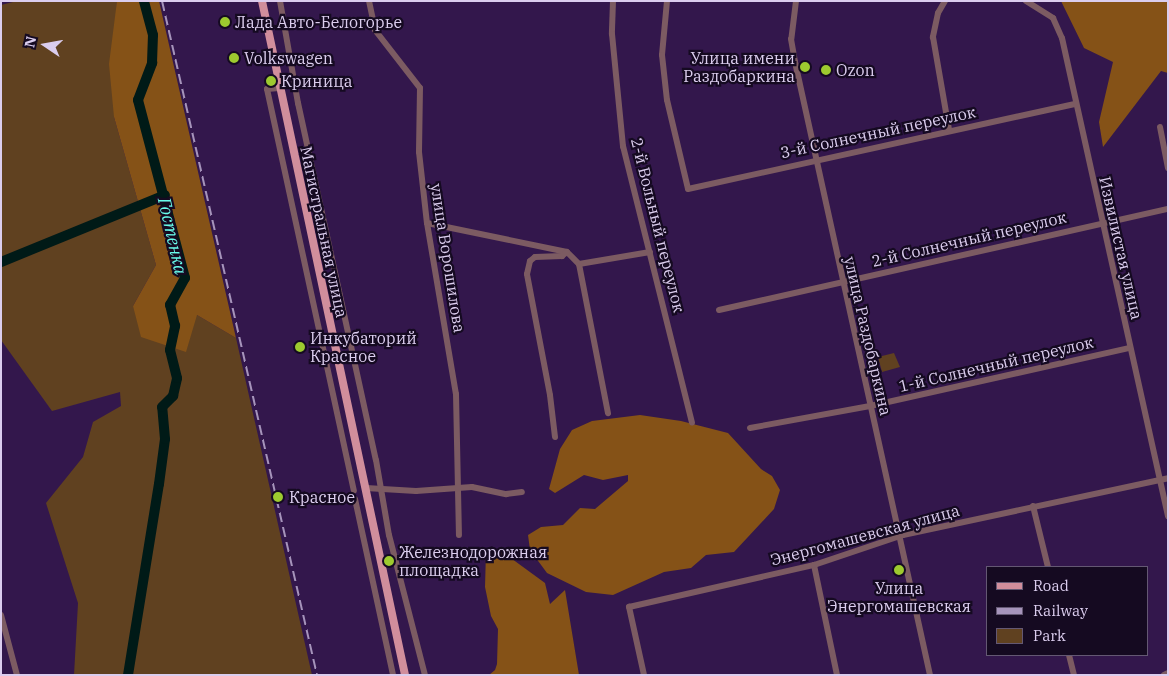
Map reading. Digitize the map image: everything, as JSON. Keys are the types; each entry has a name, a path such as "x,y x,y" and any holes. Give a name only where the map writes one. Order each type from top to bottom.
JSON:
{"main road":[{"name":"Магистральная улица","path":"262,1 405,675"}],"street":[{"path":"280,1 292,73 376,460 380,489 409,621 425,675"},
{"name":"улица Ворошилова","path":"369,1 375,30 420,88 419,152 426,223 456,394 459,535"},
{"name":"2-й Вольный переулок","path":"614,1 612,34 623,146 692,423"},
{"name":"3-й Солнечный переулок","path":"667,1 662,55 667,100 688,189 815,159 1075,104"},
{"name":"улица Раздобаркина","path":"796,1 791,39 815,159 930,675"},
{"path":"945,1 938,13 933,37 949,130"},
{"name":"Извилистая улица","path":"1026,1 1053,18 1062,38 1101,223 1168,516"},
{"path":"279,88 267,89 354,491"},
{"path":"1160,127 1168,168"},
{"name":"2-й Солнечный переулок","path":"719,310 843,284 1168,208"},
{"path":"426,223 567,252 579,264 608,413"},
{"path":"555,437 550,395 527,274 530,261 535,257 562,256 567,252"},
{"path":"579,264 650,252"},
{"name":"1-й Солнечный переулок","path":"750,428 870,406 1129,348"},
{"name":"Энергомашевская улица","path":"644,675 629,607 814,565 900,536 1168,478"},
{"path":"366,488 416,491 458,486 506,494 522,492"},
{"path":"355,498 393,675"},
{"path":"1033,506 1048,566"},
{"path":"814,565 837,675"},
{"path":"1,615 17,675"},
{"path":"1069,656 1074,675"},
{"path":"1164,675 1168,673"}],"green space":[{"path":"17,1 117,1 114,117 156,265 133,306 197,315 236,338 312,675 74,675 78,603 46,503 83,457 93,422 121,406 120,392 52,411 1,340 1,5"},
{"path":"894,353 900,367 882,372 878,357"}],"shaded area":[{"path":"117,1 159,1 236,338 197,315 186,352 141,337 133,306 156,265 114,117 109,64"},
{"path":"1061,1 1168,1 1168,73 1161,71 1103,147 1099,122 1113,62 1084,48"},
{"path":"640,415 681,421 728,433 761,469 772,476 780,490 774,509 734,552 706,555 691,568 664,572 613,595 586,592 547,573 530,550 528,535 541,527 563,525 580,508 595,509 628,481 628,475 603,480 584,475 555,493 549,489 560,449 572,430 592,421"},
{"path":"492,548 504,553 545,583 550,604 565,590 579,675 489,675 495,670 497,664 498,629 491,616 485,587 486,551"}],"waterway":[{"name":"Гостенка","path":"128,675 165,439 162,407 173,396 177,378 170,350 175,326 170,305 185,278 138,100 152,63 153,35 144,1"},
{"path":"1,262 165,195"}],"railway":[{"path":"162,1 317,675"}],"place":[{"name":"Лада Авто-Белогорье","path":"225,22"},
{"name":"Volkswagen","path":"234,58"},
{"name":"Улица имени Раздобаркина","path":"805,67"},
{"name":"Ozon","path":"826,70"},
{"name":"Криница","path":"271,81"},
{"name":"Инкубаторий Красное","path":"300,347"},
{"name":"Красное","path":"278,497"},
{"name":"Железнодорожная площадка","path":"389,561"},
{"name":"Улица Энергомашевская","path":"899,570"}]}
